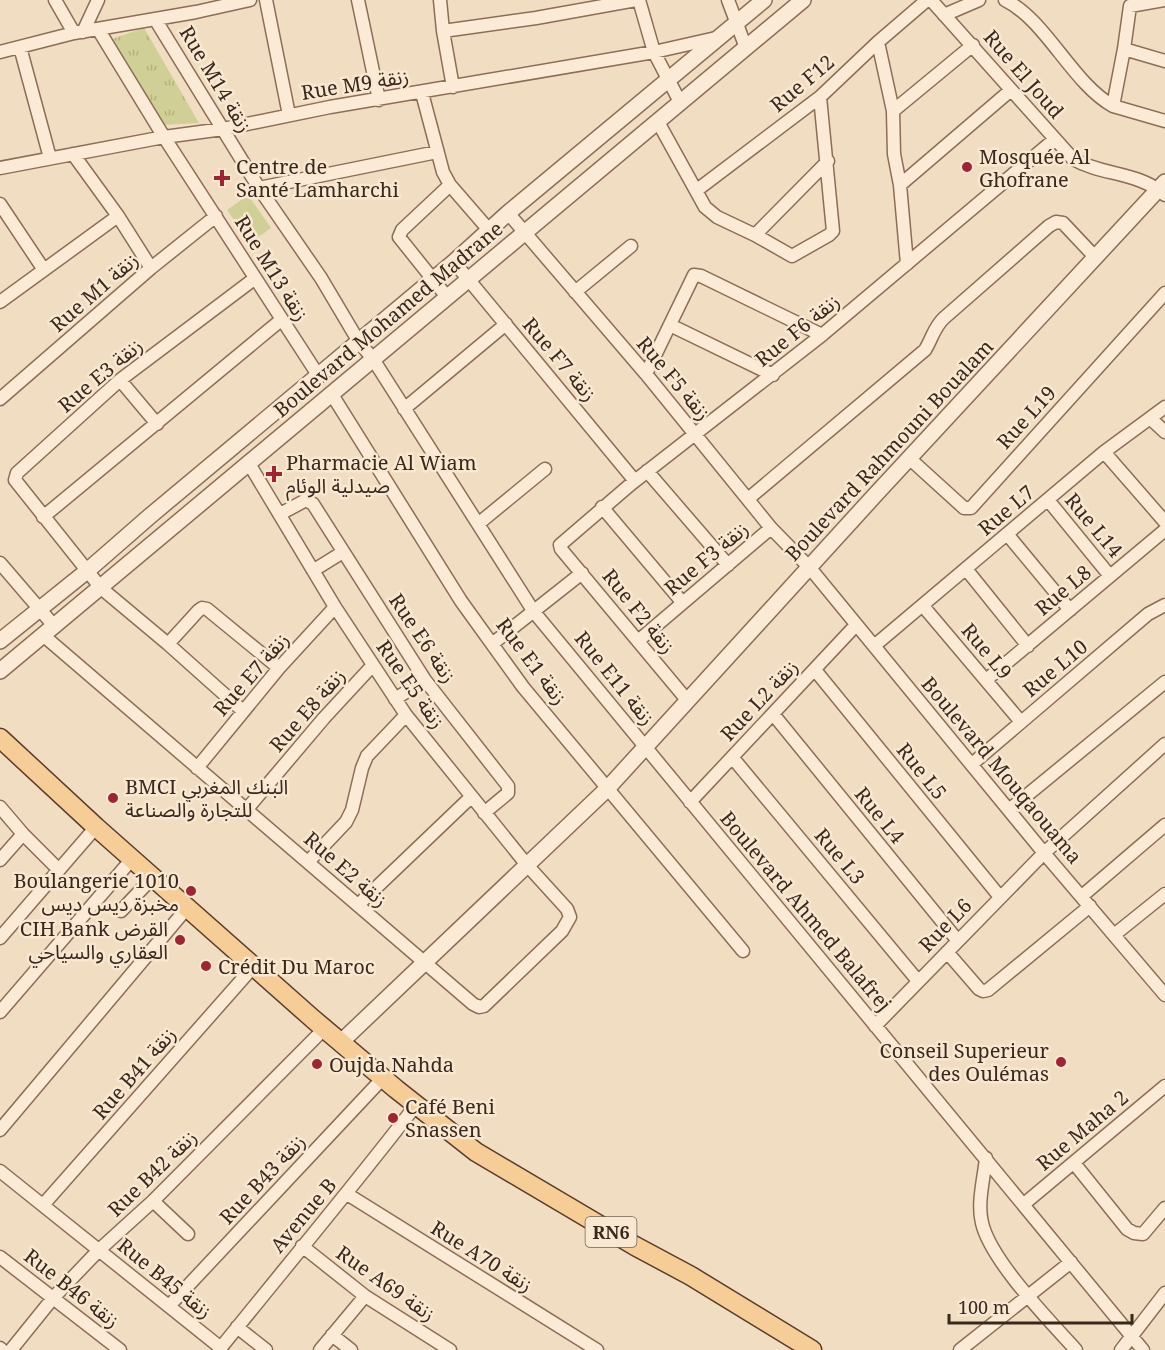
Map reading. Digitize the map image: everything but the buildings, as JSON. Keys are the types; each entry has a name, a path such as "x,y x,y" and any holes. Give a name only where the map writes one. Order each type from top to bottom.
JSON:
{"main road":[{"name":"RN6","path":"0,738 96,827 341,1042 416,1105 486,1158 627,1241 684,1271 812,1350"}],"street":[{"path":"55,0 78,32"},
{"path":"78,32 98,0"},
{"path":"0,52 78,32 250,0"},
{"path":"266,0 289,115"},
{"path":"358,0 379,100"},
{"path":"440,0 453,87"},
{"path":"443,31 638,0 654,52 680,102"},
{"path":"728,0 746,48"},
{"name":"Boulevard Mohamed Madrane","path":"0,641 87,571 454,262 508,213 669,82 717,38 764,0"},
{"name":"Boulevard Mohamed Madrane","path":"0,671 803,0"},
{"name":"Rue F12","path":"697,190 820,97 927,0"},
{"name":"Rue El Joud","path":"931,0 1073,159 1085,166 1143,180 1163,189"},
{"path":"944,15 979,0"},
{"path":"1005,0 1029,18 1098,96 1113,106 1165,121"},
{"path":"1113,106 1130,6 1165,0"},
{"name":"Rue M14 زنقة","path":"155,19 259,188 321,278 359,342"},
{"name":"Rue M13 زنقة","path":"98,29 254,279 318,375"},
{"name":"Rue M9 زنقة","path":"0,168 164,137 223,129 289,115 654,52 717,38"},
{"path":"878,42 893,111 894,154 900,184 908,264"},
{"path":"893,111 973,45"},
{"path":"20,47 50,158"},
{"path":"1124,49 1165,62"},
{"path":"900,184 1011,90"},
{"path":"422,93 440,164 450,185 489,230"},
{"path":"658,122 705,207 717,217 792,256 833,231 820,97"},
{"path":"606,133 622,151"},
{"name":"Rue F6 زنقة","path":"560,546 567,537 602,507 773,375 1055,139"},
{"path":"259,188 437,152"},
{"path":"73,154 118,216 151,268"},
{"path":"755,235 828,161"},
{"path":"447,297 400,240 400,234 450,185"},
{"name":"Boulevard Rahmouni Boualam","path":"645,748 1095,257 1163,189"},
{"path":"0,204 44,270"},
{"name":"Rue F5 زنقة","path":"508,213 646,374 771,528 810,568"},
{"path":"0,302 118,216"},
{"name":"Rue M1 زنقة","path":"0,399 151,268 216,216"},
{"path":"748,499 925,350 936,326 1049,225 1056,222 1063,223 1095,257"},
{"path":"575,292 631,246"},
{"name":"Rue F7 زنقة","path":"454,262 635,481"},
{"path":"646,374 694,275 701,276 822,335"},
{"name":"Rue E3 زنقة","path":"243,711 101,588 16,483 17,473 120,380 254,279"},
{"name":"Rue L19","path":"909,458 964,508 970,508 1165,293"},
{"path":"43,516 281,320"},
{"path":"404,409 506,324"},
{"path":"670,324 773,375"},
{"name":"Rue E11 زنقة","path":"341,1042 607,789 645,748 534,612 373,359 359,342"},
{"name":"Rue E1 زنقة","path":"318,375 461,601 523,687 743,951"},
{"path":"120,380 157,424"},
{"name":"Rue L7","path":"874,646 1104,452 1165,407"},
{"path":"1151,419 1165,432"},
{"path":"1104,452 1165,522"},
{"name":"Rue E5 زنقة","path":"248,462 335,607 406,715 527,866 567,909 570,917 562,931 488,1003"},
{"path":"478,524 545,469"},
{"path":"647,471 728,565"},
{"name":"Rue L14","path":"1048,500 1110,576"},
{"name":"Rue E6 زنقة","path":"280,514 301,502 310,501 425,680 509,788 508,793 484,813"},
{"path":"602,507 682,602"},
{"name":"Rue F3 زنقة","path":"638,641 771,528"},
{"name":"Rue L8","path":"987,680 1165,530"},
{"path":"1007,534 1070,610"},
{"name":"Rue F2 زنقة","path":"560,546 687,700"},
{"path":"314,570 344,552"},
{"name":"Rue E2 زنقة","path":"0,563 41,609 49,631 197,768 473,1004 482,1007 488,1003"},
{"name":"Boulevard Mouqaouama","path":"810,568 1044,853 1114,935 1161,980 1165,995"},
{"path":"966,569 1028,646"},
{"path":"492,644 582,573"},
{"name":"Rue L10","path":"972,764 1148,614 1165,605"},
{"name":"Rue L9","path":"923,606 1021,722"},
{"name":"Rue E7 زنقة","path":"197,768 279,668 335,607"},
{"path":"168,644 198,611 202,608 207,609 279,668"},
{"name":"Rue L2 زنقة","path":"690,802 856,626"},
{"name":"Rue E8 زنقة","path":"247,809 324,718 373,665"},
{"name":"Rue L5","path":"814,670 1000,897"},
{"path":"395,699 425,680"},
{"path":"1009,810 1165,682"},
{"name":"Rue L4","path":"773,714 958,940"},
{"path":"308,862 346,822 352,810 367,756 406,715"},
{"name":"Rue L6","path":"875,1026 1044,853 1165,744"},
{"name":"Boulevard Ahmed Balafrej","path":"645,748 1143,1350"},
{"name":"Rue L3","path":"732,757 918,981"},
{"path":"358,905 471,797"},
{"path":"0,807 59,870"},
{"path":"947,952 979,989 988,990 1165,825"},
{"path":"0,938 96,827"},
{"path":"0,860 23,834"},
{"path":"0,1012 132,859"},
{"path":"121,911 153,877"},
{"path":"1114,935 1165,894"},
{"path":"0,1130 187,908"},
{"name":"Rue B41 زنقة","path":"43,1205 254,966"},
{"name":"Rue B42 زنقة","path":"11,1350 53,1298 99,1250 153,1201 325,1028"},
{"name":"Rue B43 زنقة","path":"169,1306 383,1078"},
{"name":"Rue Maha 2","path":"1024,1204 1165,1086"},
{"name":"Avenue B","path":"220,1349 302,1246 347,1194 416,1105"},
{"path":"986,1158 981,1205 982,1222 995,1251 1028,1295 1076,1350"},
{"path":"1074,1163 1127,1229 1134,1233 1143,1234 1149,1230 1165,1208"},
{"name":"Rue B45 زنقة","path":"0,1171 220,1349"},
{"name":"Rue A70 زنقة","path":"347,1194 590,1348"},
{"path":"153,1201 188,1234"},
{"name":"Rue A69 زنقة","path":"302,1246 365,1296 450,1350"},
{"name":"Rue B46 زنقة","path":"0,1257 120,1350"},
{"path":"960,1350 1071,1262"},
{"path":"1121,1350 1165,1293"},
{"path":"320,1350 365,1296"},
{"path":"237,1327 266,1350"},
{"path":"332,1335 351,1350"}],"green space":[{"path":"144,28 199,123 162,125 112,39"},
{"path":"248,195 271,228 250,243 227,210"}],"place":[{"name":"Mosquée Al Ghofrane","path":"967,167"},
{"name":"Centre de Santé Lamharchi","path":"222,178"},
{"name":"Pharmacie Al Wiam صيدلية الوئام","path":"274,474"},
{"name":"BMCI البنك المغربي للتجارة والصناعة","path":"113,798"},
{"name":"Boulangerie 1010 مخبزة ديس ديس","path":"191,891"},
{"name":"CIH Bank القرض العقاري والسياحي","path":"180,940"},
{"name":"Crédit Du Maroc","path":"206,966"},
{"name":"Conseil Superieur des Oulémas","path":"1061,1062"},
{"name":"Oujda Nahda","path":"317,1064"},
{"name":"Café Beni Snassen","path":"393,1118"}]}
